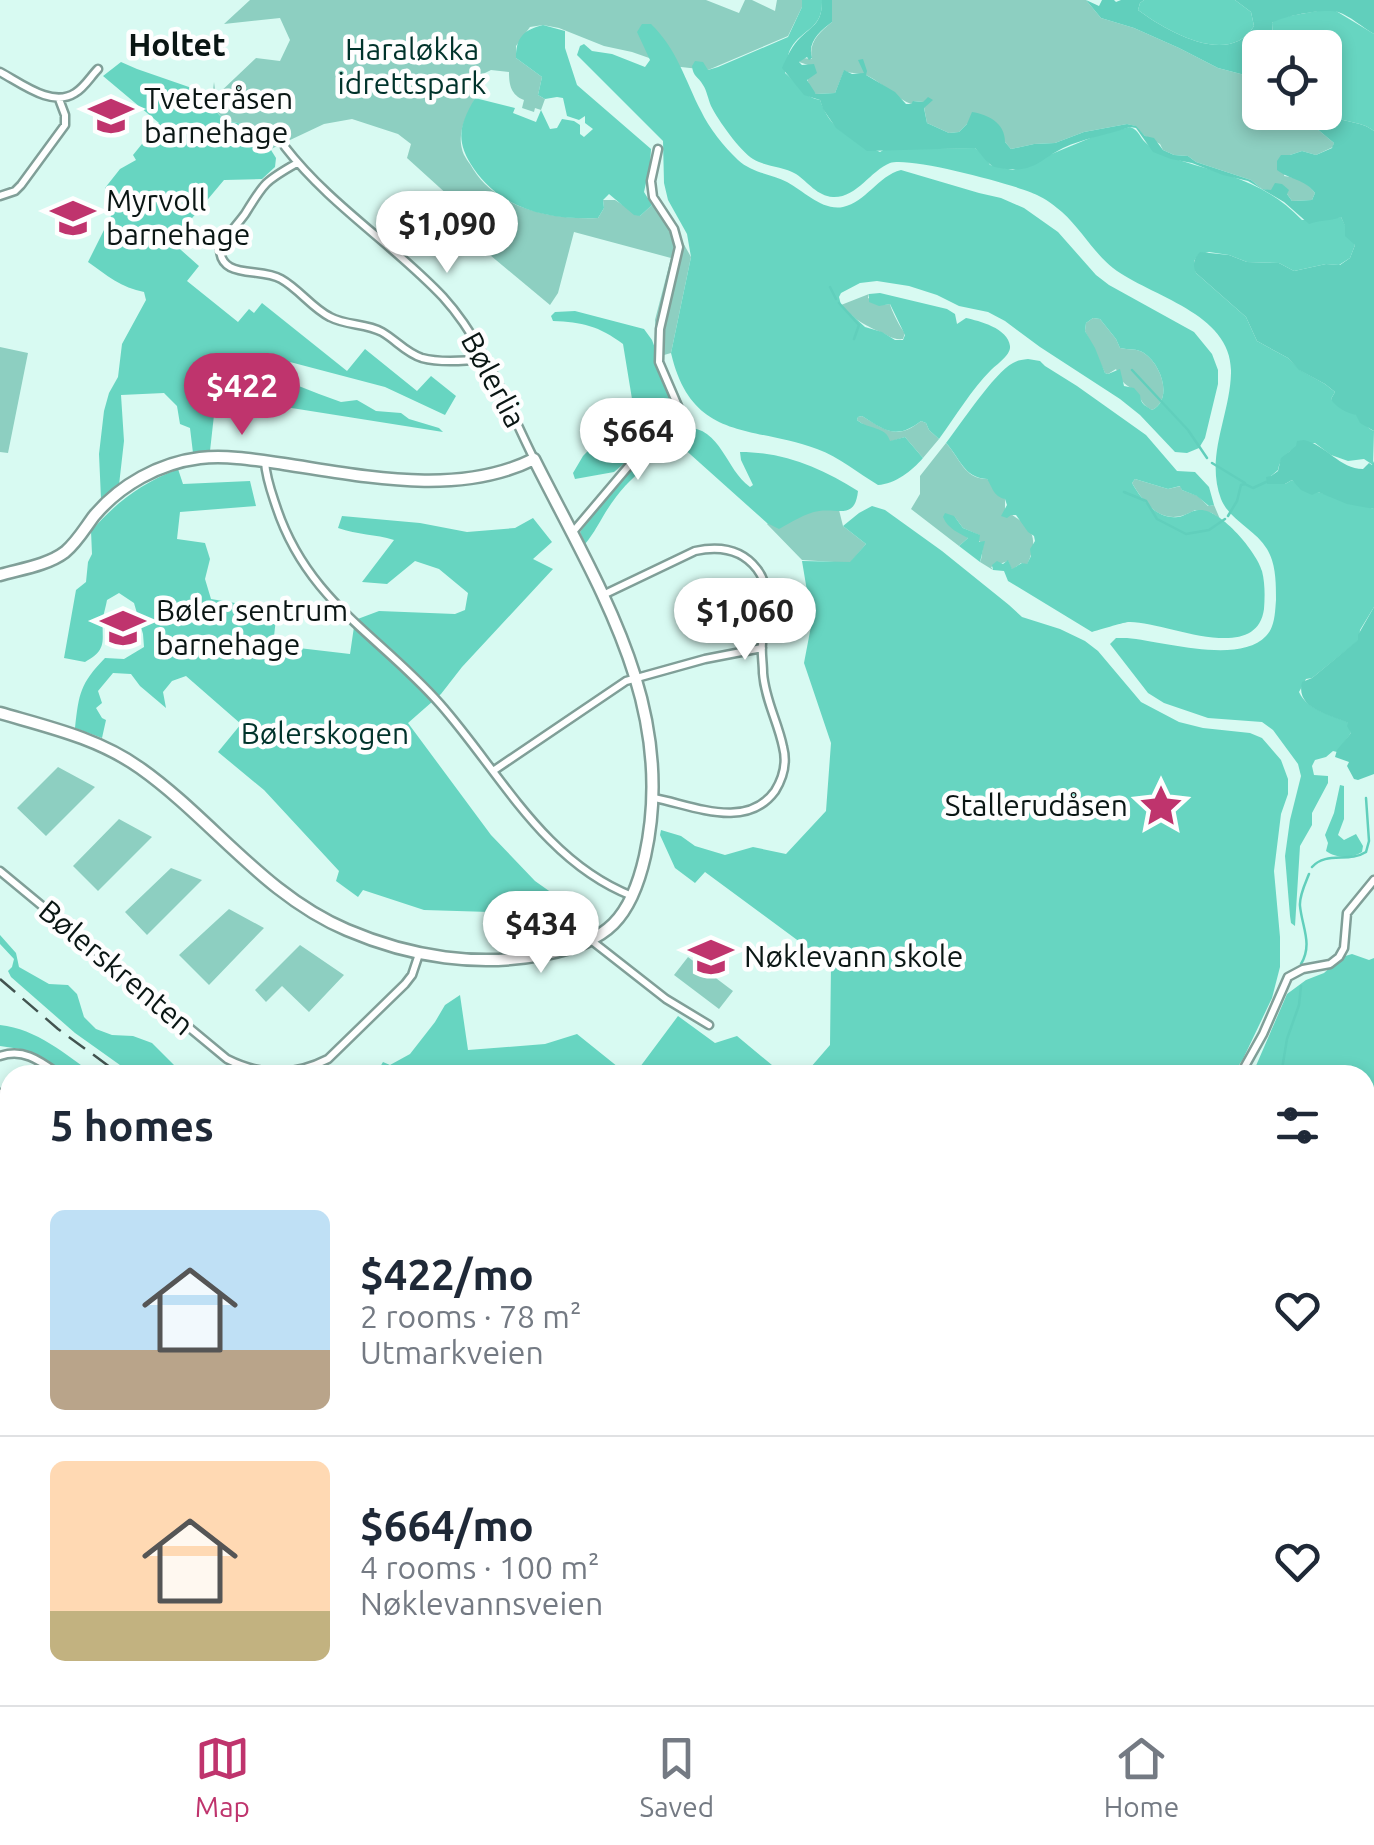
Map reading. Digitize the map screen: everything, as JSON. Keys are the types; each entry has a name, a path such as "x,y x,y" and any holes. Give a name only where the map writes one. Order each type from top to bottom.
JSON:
{"street":[{"path":"0,72 59,99 76,93 98,69"},
{"path":"0,196 22,185 60,134 66,121 59,99"},
{"name":"Bølerlia","path":"285,147 326,192 440,294 473,338 630,657 651,740 654,798 644,858 632,896 616,922 592,941"},
{"path":"572,534 633,461 682,423 662,372 658,348 679,247 674,229 651,188 658,149"},
{"path":"298,163 267,181 256,194 220,247 224,265 281,279 333,319 376,329 422,358 484,359"},
{"path":"0,575 60,555 114,496 154,471 178,462 237,458 430,480 508,470 534,459"},
{"path":"266,462 268,485 278,514 293,546 319,585 344,614 437,700 552,844 588,872 632,896"},
{"path":"602,596 695,551 710,548 732,550 754,566 766,588 762,648 768,700 784,754 782,778 771,796 755,808 734,814 654,798"},
{"path":"493,770 610,689 636,677 762,648"},
{"path":"0,713 80,737 134,764 167,788 285,894 347,930 383,944 447,958 503,960 564,951 592,941 666,999 708,1025"},
{"name":"Bølerskrenten","path":"0,871 239,1065"},
{"path":"1246,1065 1285,981 1296,972 1330,964 1339,957 1344,948 1346,913 1374,880"},
{"name":"Bølerskrenten","path":"317,1065 328,1059 405,984 419,954"},
{"path":"0,1056 20,1052 45,1065"}],"green space":[{"name":"Haraløkka idrettspark","path":"250,0 706,0 739,13 745,0 775,11 777,0 802,0 802,7 788,36 708,70 672,66 559,28 530,27 516,46 516,58 542,77 538,95 545,99 541,110 535,108 534,112 522,108 524,100 512,89 509,72 491,70 481,75 461,142 473,169 497,194 528,209 563,217 598,218 604,208 603,200 615,200 640,216 652,205 673,225 691,257 671,353 657,357 655,320 671,258 574,232 558,293 550,305 484,250 487,239 474,226 471,216 407,158 411,144 398,134 352,119 324,124 271,149 252,129 225,121 211,105 214,82 216,96 256,58 280,61 290,40 280,18 224,24"},
{"path":"802,0 822,0 821,10 816,23 791,48 785,73 805,93 820,100 836,127 880,152 975,148 990,165 1013,170 1095,136 1130,127 1163,153 1260,189 1302,220 1341,217 1355,245 1350,258 1339,265 1294,271 1279,263 1247,262 1209,252 1198,255 1194,261 1196,273 1246,317 1257,341 1325,384 1335,392 1331,399 1374,431 1373,465 1364,459 1348,461 1331,455 1315,443 1287,454 1267,484 1292,480 1307,492 1374,509 1374,607 1360,630 1359,640 1306,679 1299,692 1314,708 1349,723 1351,733 1337,752 1315,760 1312,766 1314,775 1328,776 1328,783 1300,846 1295,926 1291,923 1285,856 1301,776 1298,764 1273,730 1262,722 1208,718 1164,703 1148,693 1110,644 1116,638 1127,638 1200,649 1238,649 1254,645 1271,628 1276,594 1270,555 1262,542 1225,507 1217,483 1217,452 1231,373 1228,352 1219,335 1187,309 1113,268 1062,212 1037,195 963,173 901,162 890,163 856,189 833,197 817,191 791,171 758,162 748,155 719,119 692,66 695,61 703,62 708,70 718,67 788,37"},
{"path":"832,0 1086,0 1101,18 1134,28 1218,68 1242,74 1242,130 1318,130 1334,143 1316,155 1302,151 1290,155 1284,176 1302,181 1315,193 1312,200 1292,201 1287,194 1262,189 1251,180 1163,150 1160,144 1127,124 1084,132 1055,143 1011,149 1005,142 967,124 959,132 949,133 927,123 923,102 911,104 866,75 844,71 835,93 816,94 808,81 808,65 799,62 812,59 813,42 832,22"},
{"path":"1235,0 1251,12 1254,26 1242,30 1242,38 1213,45 1164,27 1138,10 1140,3"},
{"path":"1336,11 1374,34 1374,131 1342,119 1342,30 1272,30 1272,23 1278,18"},
{"path":"642,24 651,24 660,34 713,131 749,168 835,207 851,204 901,170 1001,198 1024,208 1058,232 1109,285 1194,332 1212,354 1218,370 1205,438 1199,448 1175,452 1120,399 988,312 959,306 909,286 877,281 860,283 839,297 841,305 865,327 903,340 905,335 890,304 879,306 869,302 869,294 880,293 947,309 955,314 957,324 966,318 985,323 1004,334 1010,346 939,439 921,421 898,432 858,417 862,423 885,433 890,441 905,437 923,458 908,472 878,485 817,449 747,432 709,416 693,402 671,353 691,257 687,234 668,200 663,141 577,55 584,44 592,51 645,67 650,60 637,32","holes":["1100,319 1120,348 1141,351 1156,366 1163,391 1162,399 1152,410 1143,404 1134,388 1124,386 1120,369 1105,373 1085,331 1086,323"]},
{"path":"543,25 565,31 565,48 577,85 651,149 644,192 652,205 640,216 609,194 598,218 562,217 528,210 485,183 468,159 461,134 475,98 515,108 513,113 536,122 541,110 550,129 557,128 562,119 580,125 584,137 593,129 585,123 585,116 579,120 567,116 563,98 545,99 538,95 542,77 516,58 522,36"},
{"path":"121,62 212,95 211,106 225,121 256,131 276,158 275,167 262,179 224,180 172,242 199,266 187,281 238,322 249,309 254,313 262,303 347,371 365,349 417,391 431,376 456,396 445,415 385,387 290,362 280,374 286,381 341,402 357,400 376,411 401,413 443,432 260,403 256,418 214,415 210,451 193,453 190,428 180,424 177,406 164,393 121,395 124,441 119,485 101,499 99,454 104,411 118,377 122,344 146,300 144,292 121,284 88,262 117,204 105,188 120,169 136,160 133,155 159,123 103,76"},
{"path":"869,294 868,298 882,305 890,304 905,333 903,339 866,325 841,305"},
{"path":"575,311 644,329 652,340 676,406 674,422 614,472 575,479 573,473 583,456 627,410 632,399 623,344 598,329 553,321 551,316 555,312"},
{"path":"1100,319 1120,348 1141,351 1156,366 1163,391 1162,399 1152,410 1123,382 1116,369 1105,373 1085,331 1086,323"},
{"path":"0,347 28,353 8,453 0,452"},
{"path":"1040,361 1077,386 1146,435 1177,471 1195,472 1209,487 1214,505 1209,506 1180,486 1168,489 1135,479 1132,483 1145,502 1163,515 1178,517 1196,510 1208,511 1236,533 1262,571 1264,609 1257,626 1244,635 1226,638 1128,622 1092,632 1008,581 1004,571 993,570 997,561 1003,564 1008,560 1012,569 1027,564 1034,536 1016,515 1001,516 1007,505 1005,499 996,494 987,479 968,471 946,443 996,377 1013,363"},
{"path":"862,416 898,432 921,421 939,439 923,458 905,437 889,442 857,420"},
{"path":"685,427 707,434 750,487 753,485 740,452 787,458 816,469 858,491 856,500 844,511 814,512 779,529 767,523 681,446"},
{"path":"946,443 968,472 987,479 1005,499 1005,510 1031,532 1033,545 1027,565 1021,563 1012,570 1008,561 991,567 993,570 980,562 984,544 977,540 979,535 963,528 954,516 968,538 959,546 911,509 920,494 920,476"},
{"path":"652,454 656,457 621,491 585,544 580,532 622,480"},
{"name":"Bølerskogen","path":"178,469 183,484 250,481 256,506 180,512 177,539 205,543 210,559 205,579 211,599 277,610 273,645 350,654 355,620 379,611 455,614 465,610 468,593 439,569 415,561 387,584 362,582 394,540 338,528 342,516 467,532 515,528 533,518 552,542 533,559 553,569 441,694 408,723 491,835 535,881 600,927 584,937 547,947 537,924 528,917 424,910 363,890 358,897 336,881 339,871 264,790 218,752 241,724 186,676 172,681 163,692 166,708 131,674 113,673 98,691 102,703 96,708 106,720 102,738 75,728 82,690 97,667 105,658 124,659 144,647 134,603 119,593 107,600 98,653 85,662 64,658 76,590 86,582 92,554 91,531 130,494"},
{"path":"1135,479 1168,489 1181,486 1208,506 1214,505 1220,519 1195,510 1175,517 1158,513 1138,492 1132,483"},
{"path":"836,498 843,526 866,544 850,563 802,560 767,524 787,500"},
{"path":"872,506 885,510 1022,617 1085,641 1141,702 1179,722 1250,733 1262,738 1281,760 1288,779 1288,794 1281,814 1274,871 1280,967 1272,998 1239,1065 813,1065 830,1045 831,965 705,872 695,883 675,868 661,830 725,855 753,847 786,854 826,811 831,743 804,663 812,621 802,561 850,562 866,544 843,526"},
{"path":"945,513 954,516 963,528 980,535 979,542 985,541 980,562 959,546 968,538 948,525"},
{"path":"58,767 95,787 46,836 17,808"},
{"path":"1340,785 1344,786 1344,819 1338,835 1344,840 1356,834 1363,846 1362,852 1349,857 1326,851 1325,835"},
{"path":"119,819 152,837 98,891 73,866"},
{"path":"171,868 202,880 147,935 125,912"},
{"path":"229,909 264,928 209,985 179,955"},
{"path":"0,935 16,953 19,967 49,984 68,985 77,994 84,1017 96,1029 152,1043 174,1065 120,1065 75,1033 11,977 8,971 14,959 0,944"},
{"path":"300,945 344,975 309,1012 282,986 266,1002 255,990"},
{"path":"1352,954 1374,958 1374,1065 1256,1065 1287,994 1324,973 1342,957"},
{"path":"688,957 733,991 719,1009 674,975"},
{"path":"460,995 468,1050 545,1044 577,1034 616,1065 390,1065 410,1054 445,1005"},
{"path":"678,1016 715,1043 737,1036 772,1065 641,1065"},
{"path":"0,1025 13,1027 38,1037 81,1065 52,1065 38,1055 0,1046"}],"shaded area":[{"path":"822,0 832,0 832,22 813,42 812,58 799,62 814,64 817,73 807,80 816,94 835,93 844,70 864,73 858,60 863,59 866,75 895,92 906,104 923,102 928,97 933,100 924,108 927,123 949,133 959,132 972,112 978,113 999,125 1011,149 1055,143 1084,132 1127,124 1136,126 1174,155 1188,156 1251,180 1262,189 1271,190 1275,183 1282,184 1292,201 1312,200 1315,193 1277,170 1281,155 1302,151 1316,155 1332,148 1334,143 1318,130 1342,130 1342,119 1374,131 1374,431 1360,423 1356,415 1335,405 1331,399 1335,392 1325,384 1257,341 1246,317 1194,267 1200,252 1229,255 1247,262 1279,263 1294,271 1340,265 1350,258 1355,245 1345,236 1341,217 1309,224 1284,202 1248,181 1153,152 1136,128 1130,127 1071,145 1030,167 1016,169 992,166 975,148 867,151 836,128 820,100 804,95 782,68 795,44 821,13"},
{"path":"1086,0 1099,6 1102,0 1144,0 1138,10 1180,35 1213,45 1242,38 1242,74 1218,68 1134,28 1101,18"},
{"path":"1235,0 1374,0 1374,34 1332,11 1304,13 1272,23 1272,30 1250,30 1254,26 1251,12"},
{"path":"1304,440 1355,468 1363,469 1374,461 1374,509 1347,504 1318,492 1312,495 1292,480 1267,484 1266,477 1278,471 1281,458 1297,441"},
{"path":"1374,607 1374,774 1358,780 1347,766 1349,762 1335,757 1351,733 1348,723 1309,704 1301,691 1302,682 1358,640"}],"waterway":[{"path":"830,287 836,299"},
{"path":"839,303 859,325 854,339"},
{"path":"1132,370 1188,430 1207,458"},
{"path":"1212,463 1245,483"},
{"path":"1228,516 1241,485 1253,488 1266,482"},
{"path":"1124,492 1146,501 1157,519 1186,534 1209,530 1225,519"},
{"path":"1312,867 1324,859 1366,852 1366,798"},
{"path":"1301,964 1306,942 1300,902 1309,874"},
{"path":"1283,1065 1301,986"}],"railway":[{"path":"0,979 107,1065"}],"place":[{"name":"Tveteråsen barnehage","path":"111,116"},
{"name":"Myrvoll barnehage","path":"73,218"},
{"name":"Bøler sentrum barnehage","path":"123,628"},
{"name":"Stallerudåsen","path":"1161,806"},
{"name":"Nøklevann skole","path":"711,957"}],"district":[{"name":"Holtet","path":"177,45"}]}
